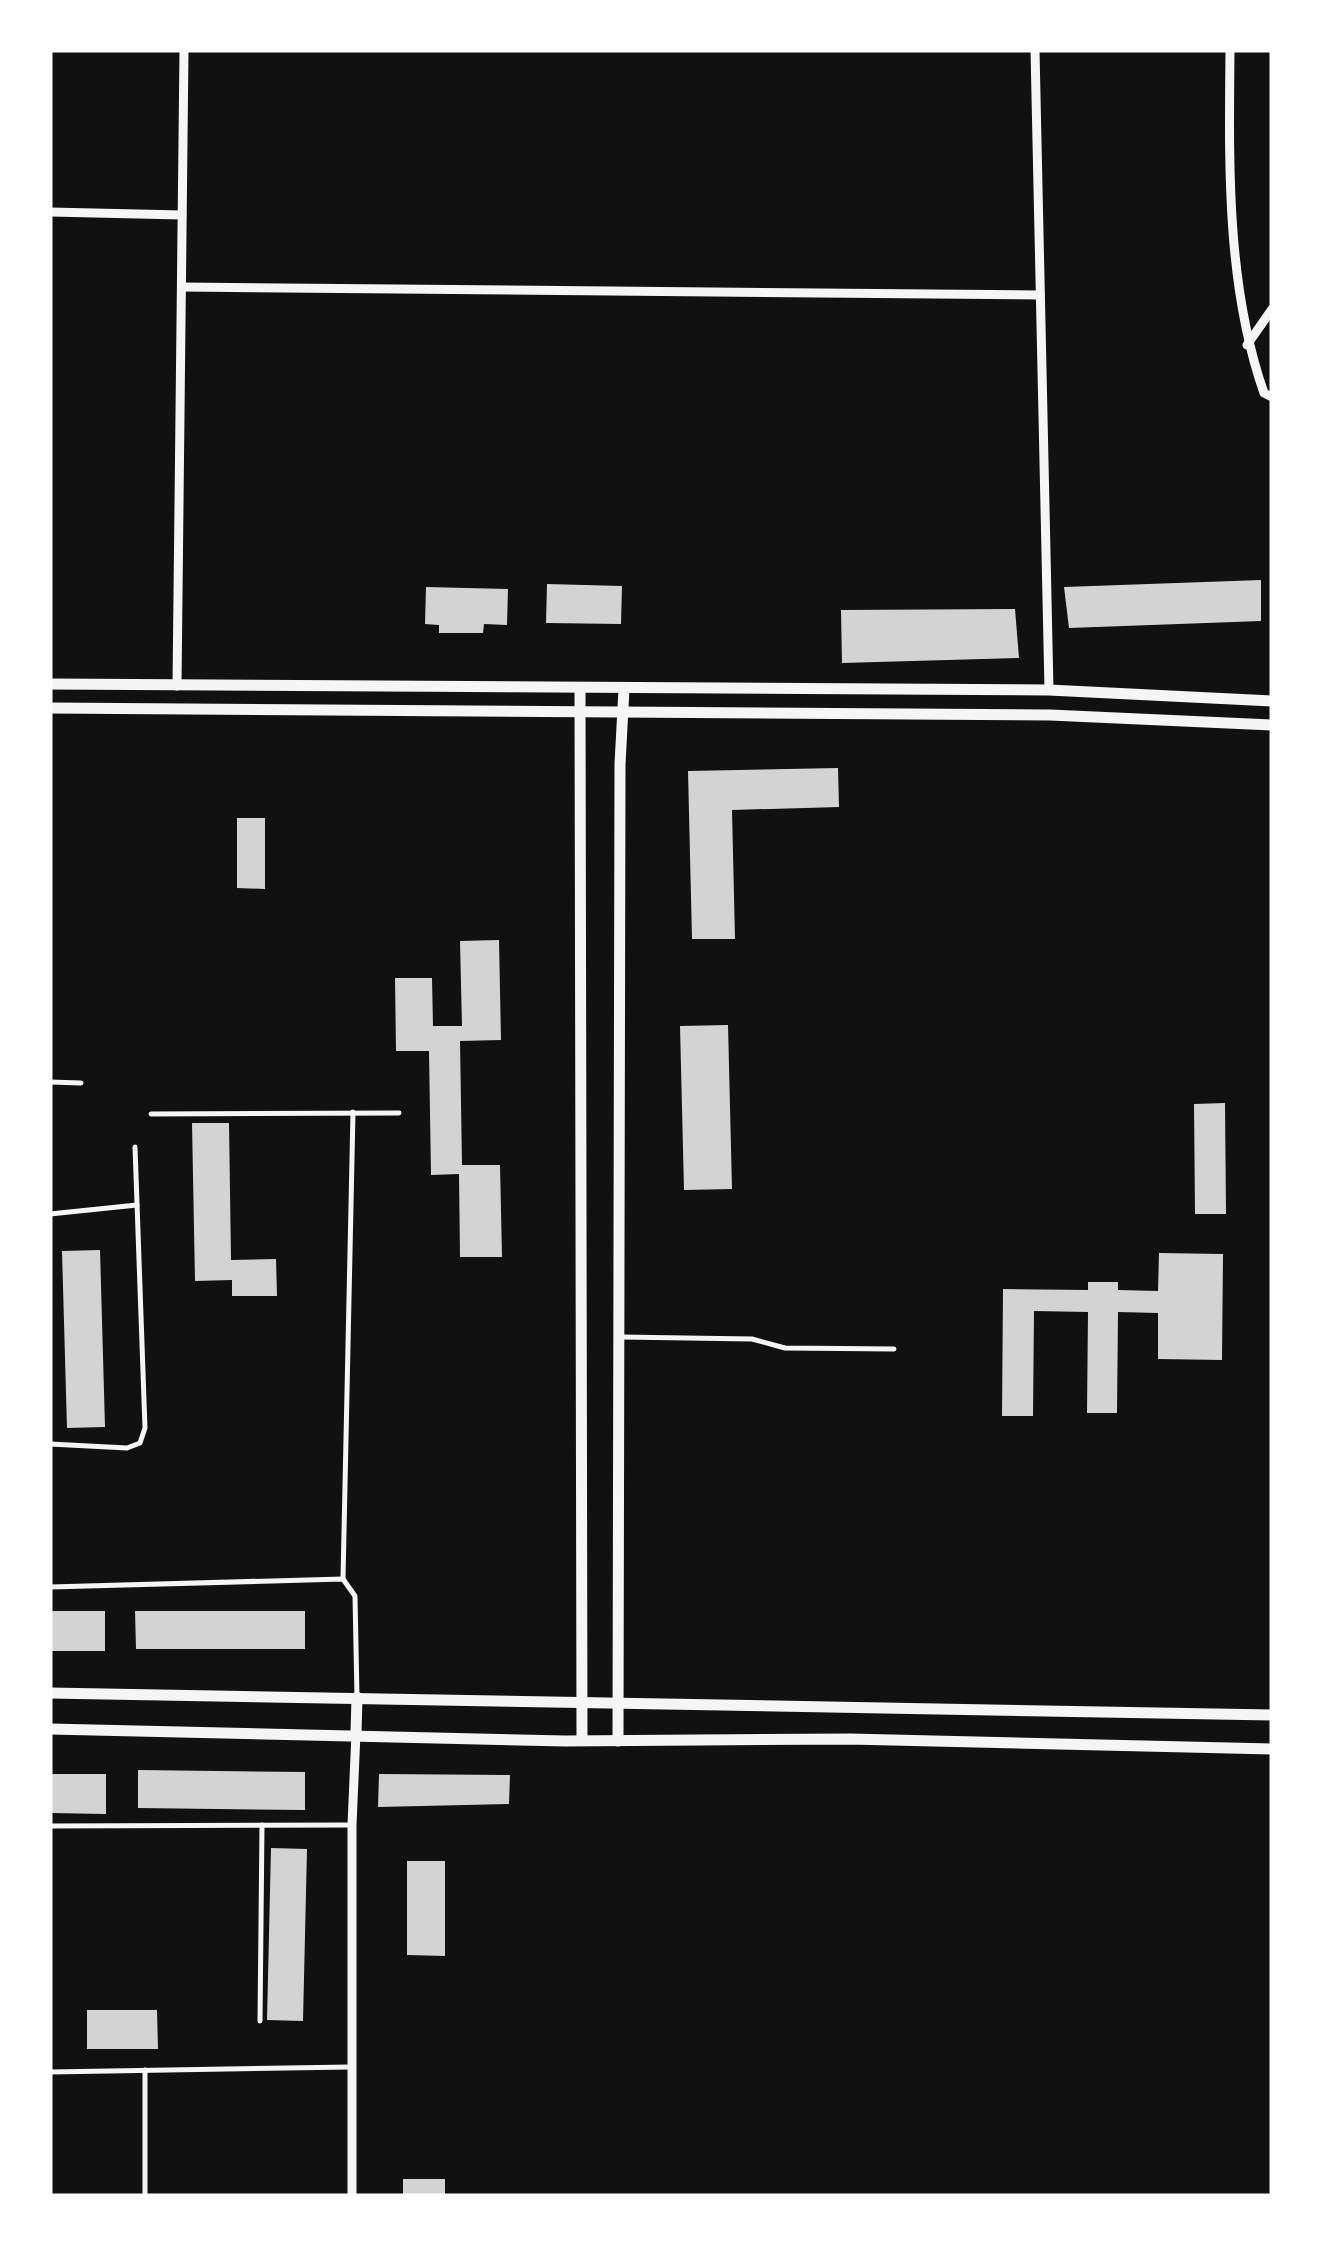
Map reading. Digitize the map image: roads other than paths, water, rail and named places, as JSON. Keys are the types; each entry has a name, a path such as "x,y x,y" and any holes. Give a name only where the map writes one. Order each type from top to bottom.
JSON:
{"street":[{"path":"177,686 184,50"},
{"path":"1035,50 1049,690"},
{"path":"1230,50 1228,170 1247,344 1264,393 1272,397"},
{"path":"50,212 182,214"},
{"path":"182,286 1040,295"},
{"path":"1247,344 1272,309"},
{"path":"50,684 1049,690 1272,701"},
{"path":"580,688 582,1740"},
{"path":"618,1741 624,689"},
{"path":"50,708 1050,715 1272,725"},
{"path":"50,1693 1272,1715"},
{"path":"352,2196 352,1825 358,1697"},
{"path":"50,1729 618,1741 850,1739 1272,1749"}],"lane":[{"path":"50,1082 81,1083"},
{"path":"353,1112 343,1579 356,1596 358,1697"},
{"path":"151,1114 399,1112"},
{"path":"50,1444 127,1448 140,1443 145,1428 135,1147"},
{"path":"50,1214 137,1205"},
{"path":"618,1337 752,1339 785,1348 894,1349"},
{"path":"50,1587 343,1579"},
{"path":"260,2021 262,1825"},
{"path":"50,1826 352,1825"},
{"path":"50,2072 350,2067"},
{"path":"145,2196 146,2070"}]}
